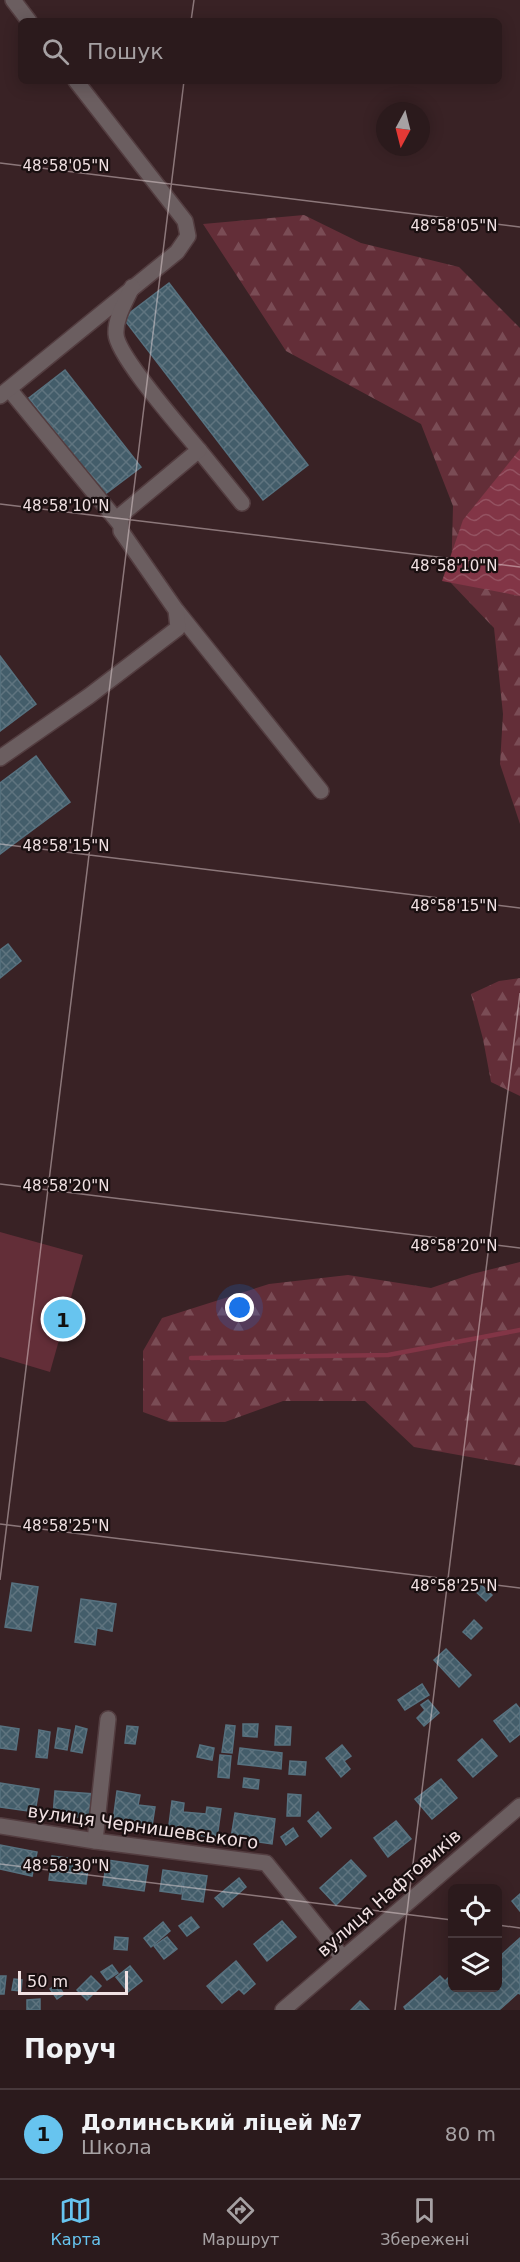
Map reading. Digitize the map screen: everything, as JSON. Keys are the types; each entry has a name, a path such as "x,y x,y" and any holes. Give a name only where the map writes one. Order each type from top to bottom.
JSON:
{"street":[{"path":"13,0 27,18"},
{"path":"78,84 185,221 188,236 177,252 5,392 119,523"},
{"path":"132,287 123,306 116,335 124,355 242,503"},
{"path":"199,450 121,515 120,531 176,610 321,791"},
{"path":"0,758 89,696 178,628 176,610"},
{"path":"95,1841 108,1719"},
{"name":"вулиця Нафтовиків","path":"283,2010 520,1806"},
{"name":"вулиця Чернишевського","path":"0,1826 266,1863 343,1958"}],"green space":[{"path":"304,215 361,243 459,267 520,328 520,824 500,764 503,714 494,628 451,583 453,506 421,424 286,351 203,224"},
{"path":"520,978 520,1096 491,1082 471,994 499,981"},
{"path":"0,1232 83,1255 50,1372 0,1357"},
{"path":"520,1262 520,1466 414,1447 365,1401 283,1401 225,1422 170,1422 143,1412 143,1351 162,1318 269,1284 348,1275 431,1288 472,1274"}],"water":[{"path":"520,449 520,596 442,581 463,520"}],"building":[{"path":"169,283 308,465 263,500 123,318"},
{"path":"65,370 141,467 104,495 29,398"},
{"path":"0,656 36,704 0,731"},
{"path":"36,756 70,802 0,854 0,783"},
{"path":"8,944 21,961 0,978 0,950"},
{"path":"12,1583 38,1587 31,1631 5,1627"},
{"path":"479,1583 492,1595 486,1601 473,1589"},
{"path":"81,1599 116,1604 112,1631 97,1628 95,1645 75,1642"},
{"path":"474,1620 482,1628 471,1639 463,1632"},
{"path":"446,1649 471,1675 459,1687 434,1660"},
{"path":"422,1684 429,1695 405,1710 398,1700"},
{"path":"428,1700 439,1713 424,1726 417,1718 425,1710 421,1705"},
{"path":"516,1704 520,1709 520,1734 510,1742 494,1721"},
{"path":"243,1724 258,1724 257,1737 243,1736"},
{"path":"226,1725 235,1726 232,1753 222,1752"},
{"path":"0,1726 19,1729 16,1750 0,1748"},
{"path":"76,1726 87,1729 82,1753 71,1751"},
{"path":"127,1726 138,1727 135,1744 125,1743"},
{"path":"276,1726 291,1727 290,1745 275,1745"},
{"path":"58,1728 70,1730 67,1750 55,1748"},
{"path":"39,1730 50,1732 47,1758 36,1757"},
{"path":"482,1739 497,1756 473,1777 458,1760"},
{"path":"200,1745 214,1748 212,1760 197,1757"},
{"path":"342,1745 351,1756 344,1761 350,1769 341,1777 326,1758"},
{"path":"240,1748 282,1753 281,1769 238,1764"},
{"path":"220,1755 231,1756 229,1778 218,1777"},
{"path":"290,1761 306,1762 305,1775 289,1774"},
{"path":"244,1778 259,1780 258,1789 243,1787"},
{"path":"441,1779 457,1798 432,1819 415,1799"},
{"path":"0,1783 39,1789 35,1812 0,1807"},
{"path":"55,1791 95,1794 93,1818 53,1816"},
{"path":"117,1791 140,1795 138,1805 155,1807 152,1826 113,1821"},
{"path":"288,1794 301,1795 300,1816 287,1816"},
{"path":"172,1801 184,1803 183,1812 206,1814 207,1807 221,1809 217,1838 178,1832 178,1834 168,1833"},
{"path":"318,1812 331,1828 321,1837 308,1821"},
{"path":"235,1813 275,1819 272,1844 231,1838"},
{"path":"396,1821 411,1839 388,1857 374,1838"},
{"path":"293,1828 298,1836 286,1845 281,1837"},
{"path":"0,1845 37,1852 32,1876 0,1869"},
{"path":"52,1856 89,1861 86,1884 49,1880"},
{"path":"107,1860 148,1866 144,1891 103,1885"},
{"path":"351,1860 366,1876 336,1905 320,1888"},
{"path":"163,1870 184,1873 181,1894 160,1891"},
{"path":"185,1873 207,1876 203,1902 182,1899"},
{"path":"239,1878 246,1887 223,1907 215,1898"},
{"path":"520,1894 520,1911 512,1901"},
{"path":"191,1917 199,1927 187,1936 179,1926"},
{"path":"282,1921 296,1937 267,1961 254,1944"},
{"path":"163,1922 170,1931 151,1947 144,1938"},
{"path":"115,1937 128,1938 127,1950 114,1949"},
{"path":"167,1937 177,1949 164,1959 154,1946"},
{"path":"520,1938 520,1994 518,1993 499,2010 406,2010 404,2007 440,1976 445,1981 448,1978 448,1992 502,1992 502,1954"},
{"path":"236,1961 255,1984 244,1994 239,1989 222,2003 207,1986"},
{"path":"112,1965 118,1973 107,1980 101,1972"},
{"path":"130,1966 142,1981 128,1992 116,1977"},
{"path":"0,1976 6,1976 4,1994 0,1994"},
{"path":"91,1976 101,1986 87,2000 77,1990"},
{"path":"14,1979 22,1980 21,1991 12,1990"},
{"path":"57,1984 64,1994 57,1999 50,1989"},
{"path":"40,1999 40,2010 27,2010 27,2000"},
{"path":"360,2001 369,2010 351,2010"}],"waterway":[{"path":"191,1358 388,1355 520,1330"}],"place":[{"name":"Долинський ліцей №7","path":"63,1319"}]}
